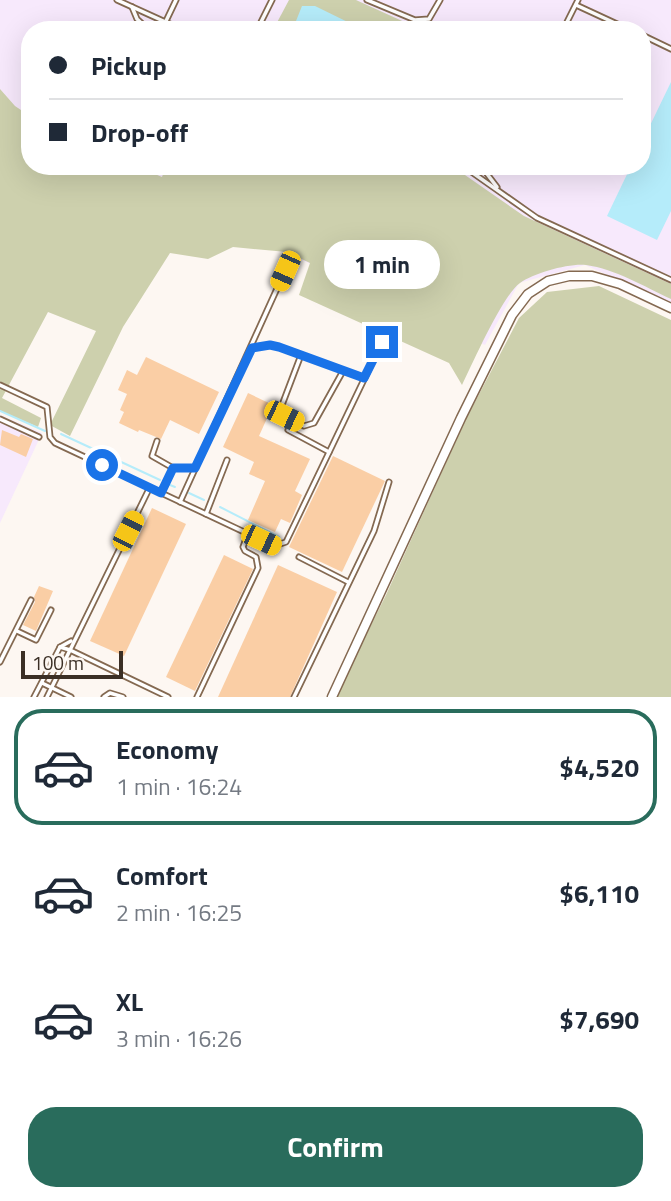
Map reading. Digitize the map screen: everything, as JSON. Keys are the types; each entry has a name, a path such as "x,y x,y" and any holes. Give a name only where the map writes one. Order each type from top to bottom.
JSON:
{"street":[{"path":"332,697 461,418 512,315 528,294 548,281 569,276 592,276 620,284 671,308"}],"lane":[{"path":"117,0 164,21"},
{"path":"166,21 176,0"},
{"path":"262,21 272,0"},
{"path":"368,0 422,21 429,19 440,0"},
{"path":"568,21 577,3 612,21"},
{"path":"132,7 139,21"},
{"path":"651,40 671,48"},
{"path":"476,175 537,218 671,280"},
{"path":"488,175 500,191"},
{"path":"180,502 285,271"},
{"path":"0,384 47,407 50,437 55,443 274,546 286,542 382,342"},
{"path":"252,348 270,345 364,378"},
{"path":"301,355 282,405 284,416 304,426 314,424 343,370"},
{"path":"0,419 40,436"},
{"path":"288,430 329,452"},
{"path":"157,441 152,456 173,468 195,468"},
{"path":"206,514 227,460"},
{"path":"161,493 173,468"},
{"path":"294,697 374,531 389,482"},
{"path":"47,697 150,488"},
{"path":"197,697 258,568 256,557 243,547 248,533"},
{"path":"299,557 348,582"},
{"path":"0,662 30,600"},
{"path":"17,631 36,640 51,610"},
{"path":"34,697 60,647 73,640"},
{"path":"60,647 168,697"},
{"path":"42,683 71,697"},
{"path":"104,697 110,693 123,697"}],"shaded area":[{"path":"0,0 671,0 671,303 585,265 519,283 485,345 118,175 651,175 651,21 21,21 21,130 0,120"},
{"path":"0,415 42,433 0,523"}],"green space":[{"path":"289,0 356,0 402,21 278,21"},
{"path":"0,89 21,110 21,175 465,175 524,216 671,284 671,299 619,274 586,265 561,267 534,276 520,283 505,301 462,385 449,363 299,295 310,263 287,252 233,247 208,259 170,253 123,327 70,436 50,425 96,331 48,312 2,398 41,418 38,427 0,411"},
{"path":"599,286 671,320 671,697 335,697 386,595 465,421 519,318 547,292"}],"water":[{"path":"302,6 315,6 346,21 296,21"},
{"path":"671,82 671,211 657,240 607,216 627,175 651,175 651,123"}],"building":[{"path":"146,357 219,392 199,434 170,420 161,439 119,423 124,412 120,410 127,394 118,390 127,370 137,375"},
{"path":"248,393 273,405 259,436 310,459 295,491 302,495 290,523 281,519 275,532 248,520 265,481 249,474 254,462 223,447"},
{"path":"2,430 33,439 26,457 0,445"},
{"path":"333,456 385,481 342,572 289,547"},
{"path":"152,508 186,524 124,656 90,641"},
{"path":"224,555 253,569 195,691 166,677"},
{"path":"278,565 337,592 290,697 218,697"},
{"path":"39,586 53,591 36,631 23,625 35,602 34,597"}],"waterway":[{"path":"0,411 45,431"},
{"path":"61,434 160,480"},
{"path":"170,485 175,487"},
{"path":"189,493 204,500"},
{"path":"220,507 279,537"}],"route":[{"path":"102,465 161,493 173,468 195,468 252,348 270,345 279,347 364,378 382,342"}]}
